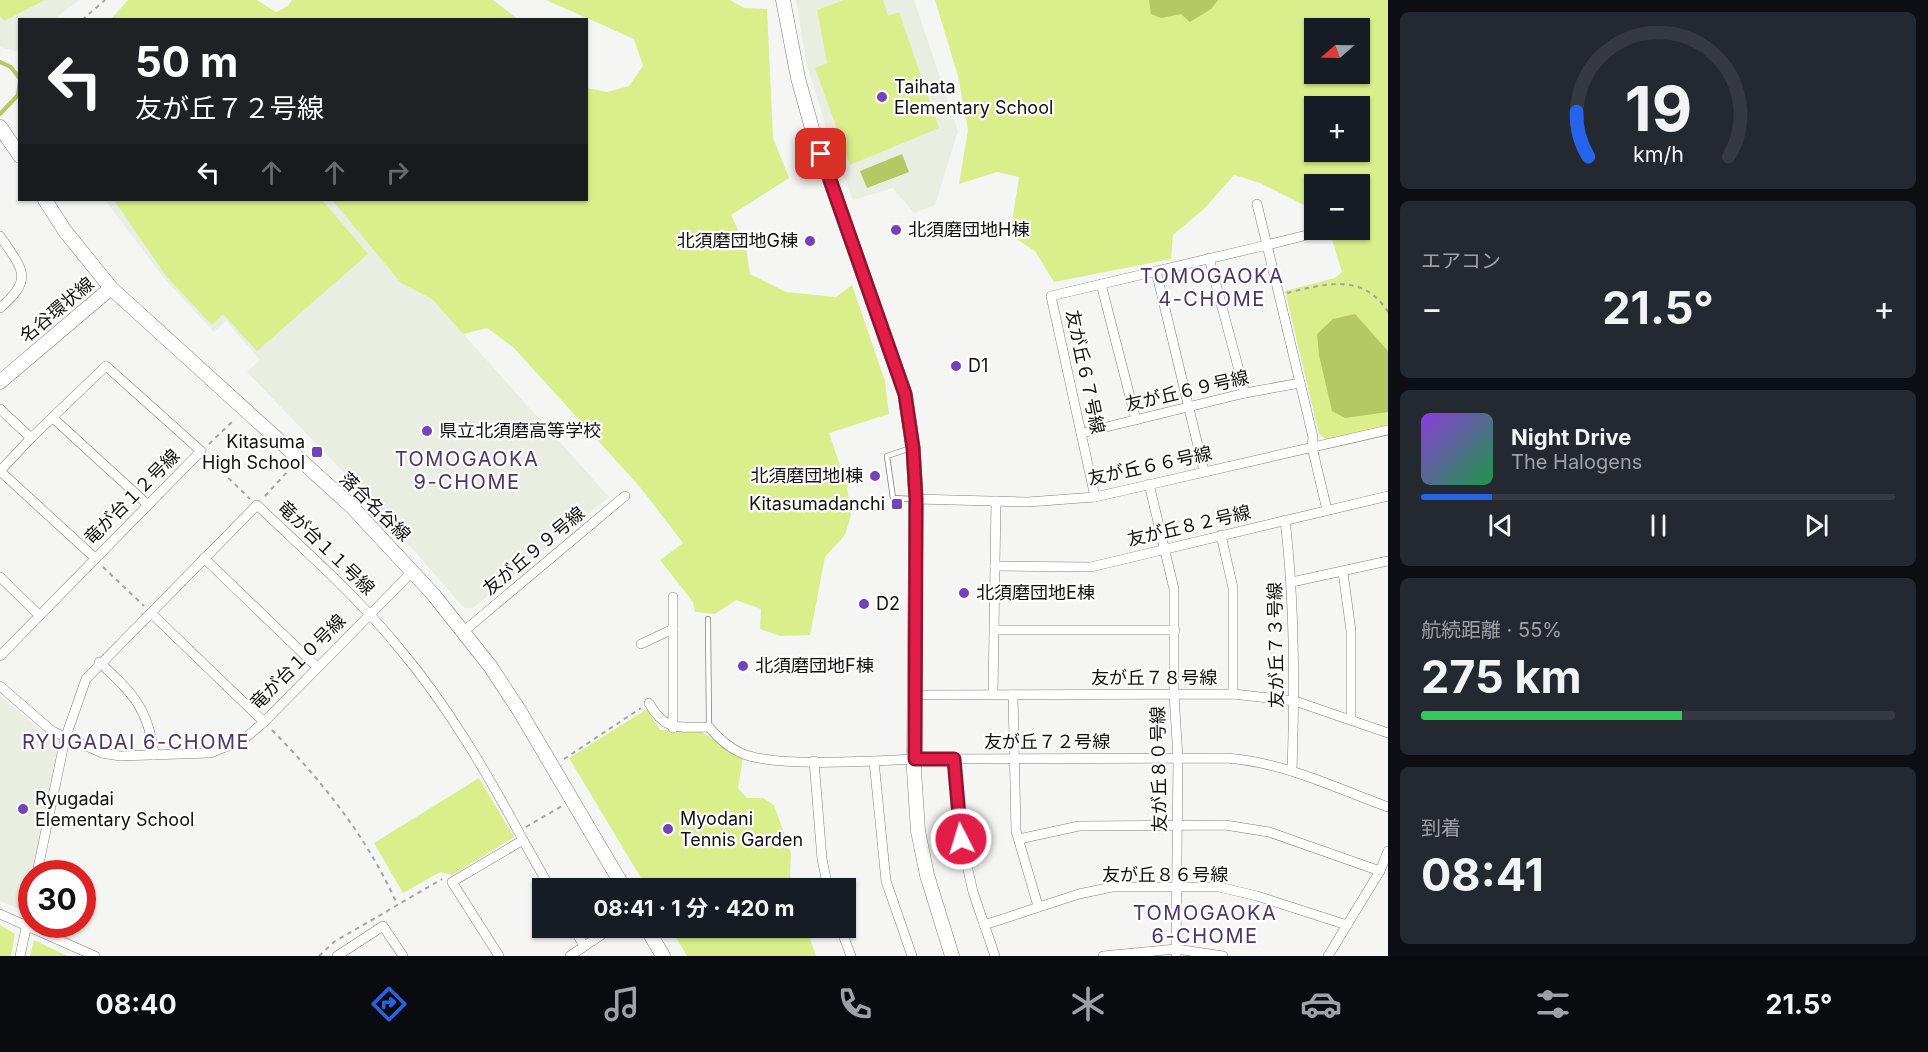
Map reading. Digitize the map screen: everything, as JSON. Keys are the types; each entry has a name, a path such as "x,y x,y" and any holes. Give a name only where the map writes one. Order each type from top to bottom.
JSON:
{"street":[{"path":"783,0 804,104 905,394 913,448 916,499 915,759 920,842 927,875 952,956"},
{"path":"0,127 18,153"},
{"name":"落合名谷線","path":"46,201 65,231 111,288 351,506 413,570 464,631 519,710 618,878"},
{"path":"1257,204 1313,437 1312,447 1327,510"},
{"path":"0,236 19,264 22,281 15,295 0,308"},
{"name":"友が丘６７号線","path":"1095,496 1051,296 1304,236"},
{"path":"1209,258 1245,393"},
{"path":"1156,271 1204,471"},
{"path":"1101,284 1136,420"},
{"name":"名谷環状線","path":"0,382 111,288"},
{"name":"竜が台１２号線","path":"0,656 201,451 106,366 32,438"},
{"name":"友が丘６９号線","path":"1082,433 1245,393 1300,383"},
{"path":"0,409 32,438 0,471 94,558"},
{"path":"53,418 147,504"},
{"name":"友が丘６６号線","path":"916,499 996,501 1095,496 1388,430"},
{"name":"友が丘８０号線","path":"1149,484 1166,547 1174,589 1176,630 1174,695 1178,758 1176,952"},
{"name":"友が丘９９号線","path":"464,631 625,496"},
{"name":"友が丘８２号線","path":"995,566 1091,567 1166,547 1388,496"},
{"path":"993,694 996,501"},
{"name":"竜が台１１号線","path":"41,860 65,739 86,679 99,662 151,613 257,505 370,614 400,649 469,744 544,878"},
{"name":"友が丘７３号線","path":"1285,520 1292,582 1295,701 1292,769"},
{"path":"1221,535 1233,588 1233,694"},
{"path":"204,558 316,667"},
{"path":"1292,582 1388,561"},
{"name":"竜が台１０号線","path":"0,686 51,730 65,739 102,753 198,754 223,749 243,740 264,722 413,570"},
{"path":"1343,572 1351,631 1351,719"},
{"path":"0,576 39,615"},
{"path":"673,597 673,728"},
{"path":"151,613 264,722"},
{"path":"641,644 673,629"},
{"path":"995,630 1176,630"},
{"path":"99,662 130,690 142,709 151,729 154,755"},
{"name":"友が丘７８号線","path":"915,695 1233,694 1295,701 1388,733"},
{"path":"1013,695 1013,759 1018,839 1038,906"},
{"path":"649,703 658,719 673,728 709,727"},
{"name":"友が丘７２号線","path":"709,727 717,737 742,754 814,761 1178,758 1261,761 1292,769 1388,807"},
{"path":"954,759 961,839 984,925 995,956"},
{"path":"814,761 822,859 826,878"},
{"path":"874,761 886,881 912,956"},
{"path":"1018,839 1079,826 1225,825 1269,832 1380,871"},
{"path":"499,956 452,882 521,836"},
{"path":"1328,956 1380,871 1388,851"},
{"name":"友が丘８６号線","path":"984,925 1038,906 1112,887 1219,887 1257,896 1347,925"},
{"path":"0,914 18,922"},
{"path":"337,956 383,926 404,956"},
{"path":"20,956 24,938"},
{"path":"54,938 95,956"},
{"path":"579,938 584,946"},
{"path":"570,956 596,938"},
{"path":"652,938 663,956"},
{"path":"844,938 851,956"},
{"path":"1103,956 1176,952 1223,956"}],"lane":[{"path":"913,448 888,456 893,498 916,499"},
{"path":"708,619 709,727"}],"path":[{"path":"84,18 105,0"},
{"path":"1279,295 1335,282 1367,290 1381,301 1388,312"},
{"path":"235,419 201,451 257,505 289,470"},
{"path":"94,558 151,613"},
{"path":"564,759 649,703"},
{"path":"264,722 334,797 381,869 398,904"},
{"path":"521,836 562,806"},
{"path":"319,956 334,942 398,904 443,879 452,882"}],"shaded area":[{"path":"0,0 79,0 55,18 18,18 18,48 14,51 0,47"},
{"path":"0,0 45,0 4,21 0,16"},
{"path":"128,0 257,0 276,12 288,6 292,0 493,0 517,18 112,18"},
{"path":"546,0 730,0 744,8 767,9 773,138 789,178 731,215 746,247 750,274 786,292 836,297 852,285 885,381 889,414 829,433 847,486 851,515 845,535 825,557 810,635 781,636 760,629 761,609 736,600 715,614 695,612 693,602 660,560 683,543 640,487 514,348 487,328 463,334 432,299 401,283 333,201 588,201 588,88 607,92 629,86 643,66 634,39"},
{"name":"Taihata Elementary School","path":"796,0 914,0 958,131 935,205 914,213 893,188 853,200 834,152 806,62"},
{"path":"844,0 883,0 888,16 899,12 939,128 850,165 815,68 827,63 817,10"},
{"path":"935,0 1388,0 1388,425 1327,440 1319,434 1285,291 1335,278 1342,272 1332,240 1370,240 1370,174 1304,174 1304,205 1260,183 1234,175 1204,209 1173,235 1171,259 1054,282 1035,251 1010,235 1019,177 997,172 959,184 968,130 958,76"},
{"path":"1149,0 1218,0 1211,9 1190,22 1181,14 1161,18 1151,14"},
{"path":"902,154 909,172 867,188 860,171"},
{"name":"県立北須磨高等学校","path":"106,201 333,201 401,283 432,299 609,497 473,608 464,608 362,491 247,372 260,360 226,321 214,332 164,278"},
{"path":"115,201 323,201 368,254 257,351 223,314 212,325 166,276"},
{"path":"1355,314 1388,351 1388,412 1345,418 1332,411 1319,355 1317,334 1333,319"},
{"name":"Ryugadai Elementary School","path":"0,696 58,745 35,860 18,860 18,908 0,901"},
{"name":"Myodani Tennis Garden","path":"647,709 660,730 700,731 743,758 738,788 747,798 763,798 774,805 791,853 791,878 641,878 569,758"},
{"path":"479,778 514,837 452,875 440,872 403,893 374,843"},
{"path":"0,925 15,934 11,956 0,956"},
{"path":"676,938 810,938 816,956 687,956"},
{"path":"34,940 67,956 30,956"}],"waterway":[{"path":"0,62 11,67 18,76"},
{"path":"0,114 18,95"}],"place":[{"name":"Taihata Elementary School","path":"882,97"},
{"name":"北須磨団地H棟","path":"896,230"},
{"name":"北須磨団地G棟","path":"810,241"},
{"name":"D1","path":"956,366"},
{"name":"県立北須磨高等学校","path":"427,431"},
{"name":"Kitasuma High School","path":"317,452"},
{"name":"北須磨団地I棟","path":"875,476"},
{"name":"Kitasumadanchi","path":"897,504"},
{"name":"北須磨団地E棟","path":"964,593"},
{"name":"D2","path":"864,604"},
{"name":"北須磨団地F棟","path":"743,666"},
{"name":"Ryugadai Elementary School","path":"23,809"},
{"name":"Myodani Tennis Garden","path":"668,829"}],"district":[{"name":"TOMOGAOKA 4-CHOME","path":"1212,288"},
{"name":"TOMOGAOKA 9-CHOME","path":"467,470"},
{"name":"RYUGADAI 6-CHOME","path":"136,742"},
{"name":"TOMOGAOKA 6-CHOME","path":"1205,924"}],"route":[{"path":"821,154 905,394 913,448 916,499 915,759 954,759 961,839"}]}
